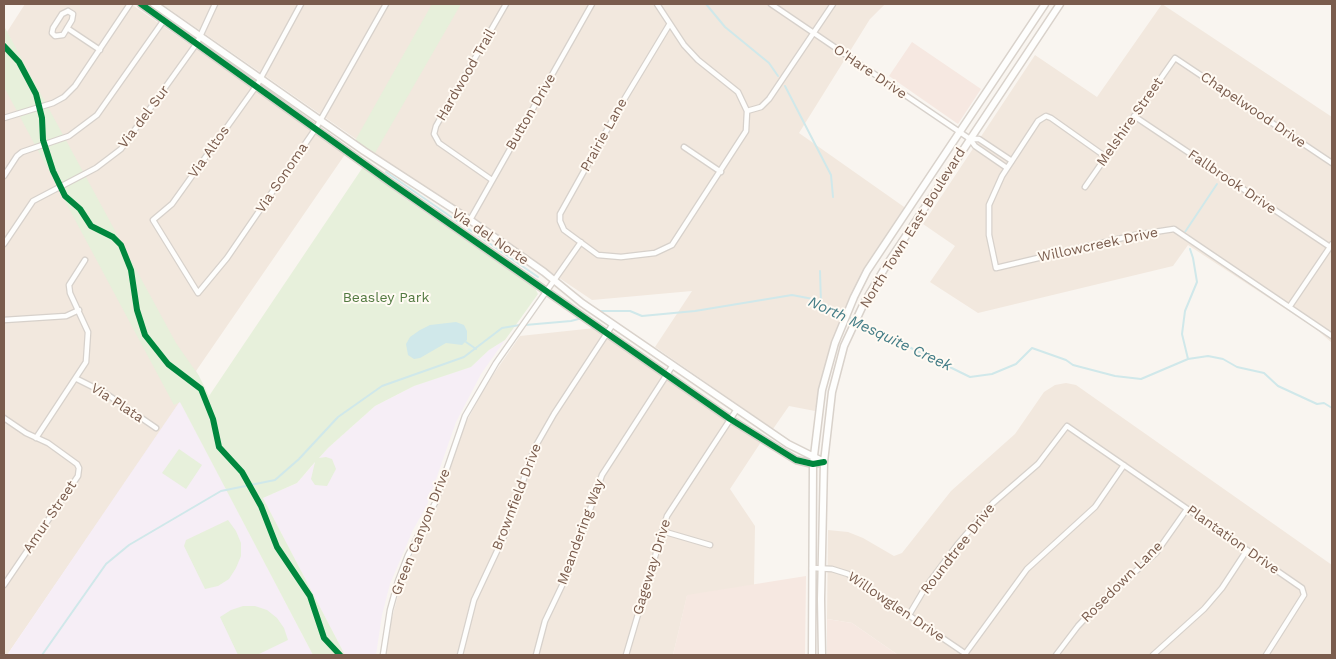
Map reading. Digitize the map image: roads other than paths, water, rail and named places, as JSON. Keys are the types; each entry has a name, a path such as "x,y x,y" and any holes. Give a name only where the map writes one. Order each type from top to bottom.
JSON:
{"street":[{"path":"4,118 53,103 64,97 75,86 130,4"},
{"name":"Via del Norte","path":"141,4 257,85 461,233 608,332 666,376 730,419 796,460 813,464 824,462"},
{"name":"Via del Norte","path":"154,4 261,77 364,151 470,220 554,280 582,303 788,444 800,451 814,455 824,462"},
{"name":"Via del Sur","path":"4,244 33,201 96,168 121,149 197,43 215,4"},
{"name":"Via Altos","path":"198,293 153,220 172,204 257,85 301,4"},
{"name":"Via Sonoma","path":"198,293 227,258 316,128 386,4"},
{"name":"Hardwood Trail","path":"492,180 439,143 434,134 436,126 506,4"},
{"name":"Button Drive","path":"470,220 592,4"},
{"path":"547,290 581,242 598,255 605,257 662,251 676,240 746,131 747,111 738,92 698,60 669,25 657,4"},
{"name":"O'Hare Drive","path":"771,4 970,138"},
{"path":"747,111 761,107 769,99 833,4"},
{"name":"North Town East Boulevard","path":"812,655 813,464 827,372 839,334 867,271 1045,4"},
{"name":"North Town East Boulevard","path":"822,655 824,462 836,372 848,337 864,303 970,138 1060,4"},
{"path":"68,11 73,16 67,28 59,37 55,36 52,32 62,14 68,11"},
{"path":"4,176 17,156 22,152 69,136 93,120 106,106 164,20"},
{"name":"Prairie Lane","path":"581,242 562,227 560,214 622,103 669,25"},
{"path":"67,28 100,50"},
{"path":"1018,46 1028,52"},
{"name":"Melshire Street","path":"1085,187 1175,58"},
{"name":"Chapelwood Drive","path":"1175,58 1332,163"},
{"path":"970,138 975,146 1007,168 1038,121 1046,116 1106,156"},
{"name":"Fallbrook Drive","path":"1134,116 1331,245"},
{"path":"970,138 979,139 1012,161"},
{"path":"684,147 721,172"},
{"name":"Willowcreek Drive","path":"1007,168 989,205 989,235 996,268 1135,235 1174,229 1332,336"},
{"path":"1290,306 1331,245"},
{"path":"4,418 36,438 77,379 86,362 89,344 88,332 70,292 69,285 84,260"},
{"name":"Green Canyon Drive","path":"383,655 398,581 408,555 435,503 465,416 486,378 547,290"},
{"path":"4,320 66,316 79,310"},
{"name":"Brownfield Drive","path":"460,655 474,600 505,534 534,449 554,414 613,324"},
{"name":"Meandering Way","path":"536,655 545,621 568,573 602,475 673,365"},
{"path":"827,372 836,372"},
{"name":"Via Plata","path":"77,379 105,393 156,428"},
{"name":"Gageway Drive","path":"626,655 662,531 673,504 737,409"},
{"name":"Roundtree Drive","path":"909,615 925,588 957,545 993,503 1038,464 1067,426 1098,446"},
{"name":"Amur Street","path":"4,585 78,476 77,464 48,442 36,438"},
{"name":"Plantation Drive","path":"1098,446 1304,591 1304,595 1266,655"},
{"path":"966,654 1027,569 1095,507 1124,465"},
{"name":"Rosedown Lane","path":"1056,655 1078,626 1095,608 1156,553 1187,509"},
{"path":"662,531 710,545"},
{"path":"1153,655 1204,608 1222,588 1247,550"},
{"name":"Willowglen Drive","path":"812,568 822,568 848,574 966,654"}],"water":[{"path":"456,322 464,325 467,331 467,340 462,345 446,343 420,358 414,359 408,355 406,344 410,337 420,330 430,325"}],"waterway":[{"path":"706,4 725,27 769,63 778,76"},
{"path":"785,86 831,175 833,197"},
{"path":"386,172 538,277"},
{"path":"1185,232 1217,184"},
{"path":"1188,359 1182,334 1185,311 1197,282 1190,249"},
{"path":"820,271 821,304"},
{"name":"North Mesquite Creek","path":"598,311 630,311 642,316 695,311 792,295 813,299 844,315"},
{"name":"North Mesquite Creek","path":"848,317 970,377 992,374 1016,364 1032,348 1066,360 1073,365 1115,376 1141,379 1188,359 1208,356 1223,359 1237,367 1264,373 1278,386 1317,404 1324,403 1332,408"},
{"name":"North Mesquite Creek","path":"525,325 571,321 582,318"},
{"name":"North Mesquite Creek","path":"42,655 106,564 129,545 221,491 275,480 299,459 338,417 382,386 464,357 502,328 520,325"},
{"path":"466,342 476,349"}],"park label":[{"name":"Beasley Park","path":"386,298"}]}
